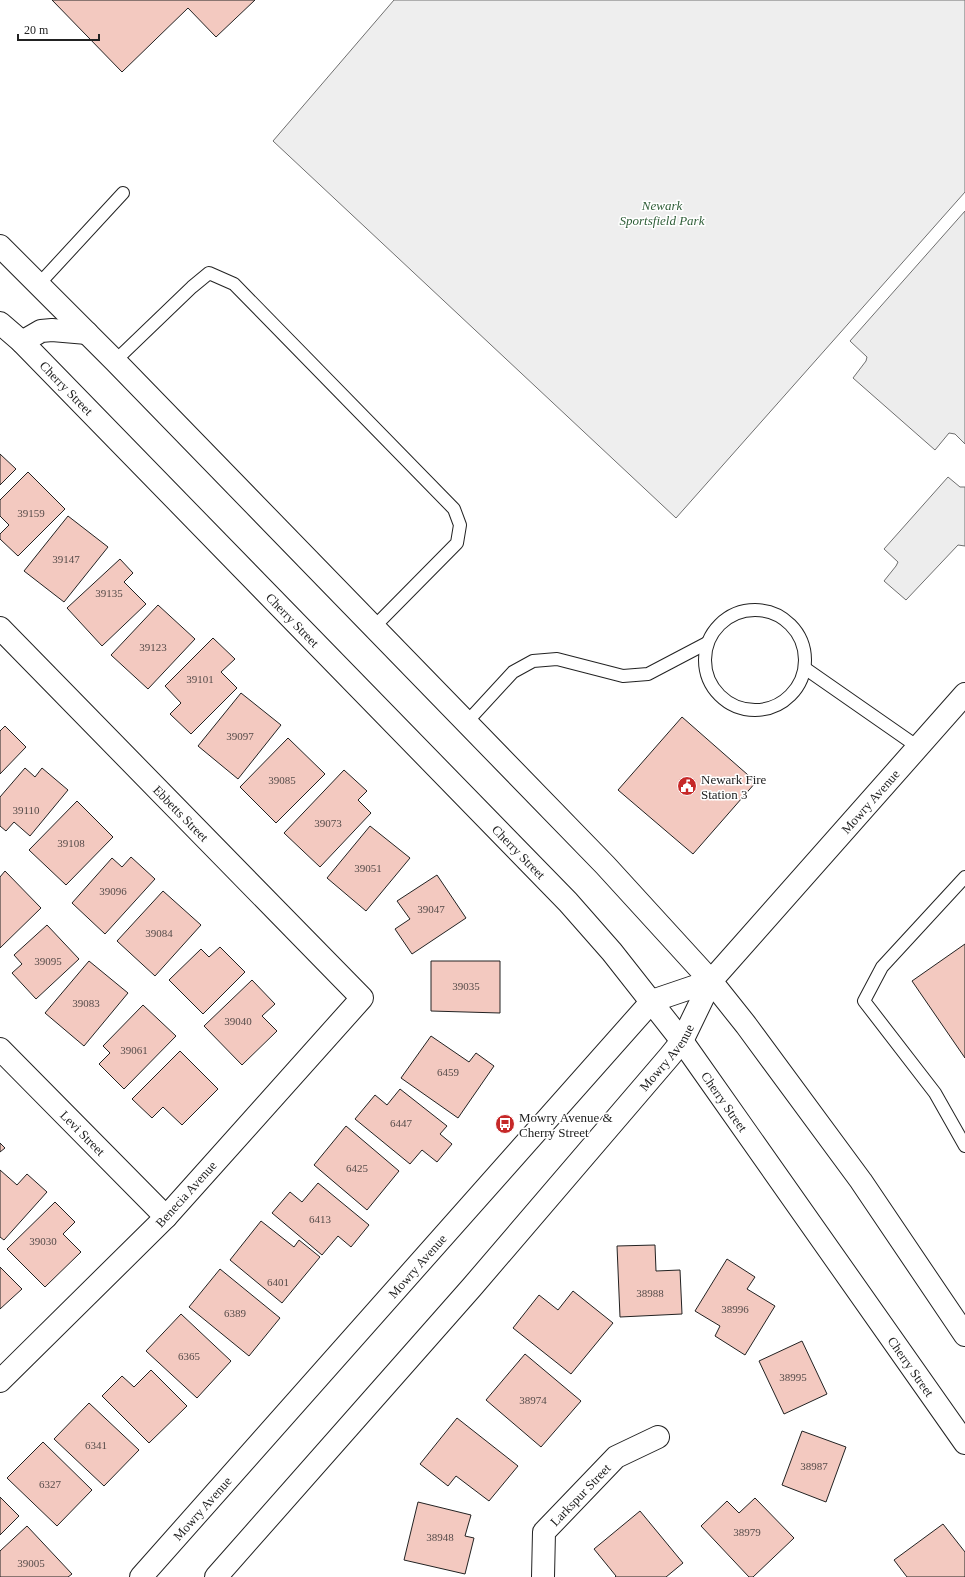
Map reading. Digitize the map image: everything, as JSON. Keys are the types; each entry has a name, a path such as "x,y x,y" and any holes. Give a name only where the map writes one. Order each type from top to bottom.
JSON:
{"main road":[{"path":"0,246 115,361 605,865 711,981 746,1025 861,1181 965,1335"},
{"name":"Cherry Street","path":"0,324 22,342 568,902 652,1001 682,1041 965,1442"},
{"path":"22,342 41,332 52,330 87,333"},
{"name":"Ebbetts Street","path":"0,628 362,998"},
{"name":"Mowry Avenue","path":"216,1577 472,1287 682,1041 711,981 965,694"},
{"name":"Mowry Avenue","path":"141,1577 652,1001 711,981"},
{"name":"Benecia Avenue","path":"0,1381 166,1217 362,998"},
{"name":"Levi Street","path":"0,1049 166,1217"},
{"name":"Larkspur Street","path":"543,1577 544,1532 616,1457 658,1438"}],"lane":[{"path":"39,284 123,193"},
{"path":"115,361 192,287 209,273 234,284 454,509 460,526 457,543 374,628"},
{"path":"744,610 760,610 776,614 790,623 800,636 806,652 806,669 800,684 790,698 776,707 760,711 743,709 728,703 715,691 707,676 704,660 707,643 716,628 728,617 744,610"},
{"path":"466,723 513,672 533,661 556,659 623,676 648,674 707,643"},
{"path":"806,669 918,747"},
{"path":"965,877 882,967 864,1002 935,1093 965,1146"}],"green space":[{"name":"Newark Sportsfield Park","path":"394,0 965,0 965,192 676,518 273,141"}],"shaded area":[{"path":"965,211 965,444 955,434 949,433 935,450 853,378 866,361 867,357 850,341"},
{"path":"948,477 960,487 965,487 965,546 958,545 906,600 884,581 898,562 884,549"}],"building":[{"path":"52,0 255,0 216,37 188,8 122,72"},
{"path":"0,454 16,469 0,485"},
{"path":"28,472 65,509 18,556 0,539 0,534 9,525 0,516 0,500"},
{"path":"68,516 108,547 64,602 24,571"},
{"path":"120,559 133,573 124,582 146,604 102,646 67,608"},
{"path":"158,605 195,639 148,689 111,655"},
{"path":"213,638 235,659 221,672 237,688 191,734 170,714 181,703 165,686"},
{"path":"241,693 281,725 238,779 198,746"},
{"name":"Newark Fire Station 3","path":"682,717 756,782 693,854 618,790"},
{"path":"5,726 26,747 0,774 0,731"},
{"path":"288,738 325,774 276,823 240,787"},
{"path":"25,768 35,777 42,768 68,790 30,836 14,822 6,831 0,826 0,797"},
{"path":"344,770 367,791 358,800 371,813 320,867 284,833"},
{"path":"77,801 113,837 66,885 29,850"},
{"path":"370,826 410,858 366,911 327,878"},
{"path":"131,857 155,879 105,934 72,903 112,858 122,867"},
{"path":"5,871 41,908 0,948 0,877"},
{"path":"437,875 466,918 412,954 395,929 410,919 397,901"},
{"path":"163,891 201,925 155,976 117,941"},
{"path":"47,925 79,959 36,999 12,973 22,964 14,955"},
{"path":"965,944 965,1058 912,981"},
{"path":"220,947 245,972 203,1014 169,980 201,949 209,957"},
{"path":"89,961 128,993 84,1046 45,1013"},
{"path":"431,961 500,961 500,1013 431,1011"},
{"path":"252,980 275,1004 262,1016 277,1031 242,1065 204,1026"},
{"path":"143,1005 176,1036 124,1089 99,1064 110,1053 103,1046"},
{"path":"431,1036 469,1062 476,1053 494,1066 458,1118 401,1078"},
{"path":"180,1051 218,1089 182,1125 163,1107 152,1118 132,1099"},
{"path":"400,1089 447,1126 440,1134 452,1144 437,1162 422,1150 410,1164 355,1119 375,1095 387,1105"},
{"path":"346,1126 399,1171 367,1210 314,1165"},
{"path":"0,1143 5,1148 0,1152"},
{"path":"0,1170 17,1185 27,1174 47,1192 4,1240 0,1237"},
{"path":"318,1183 369,1225 351,1247 338,1236 322,1255 272,1213 290,1192 302,1202"},
{"path":"55,1202 75,1222 63,1234 81,1252 45,1287 7,1249"},
{"path":"261,1221 294,1247 299,1240 320,1257 282,1303 230,1260"},
{"path":"655,1245 656,1271 680,1270 682,1314 620,1317 617,1246"},
{"path":"727,1259 755,1277 747,1289 775,1306 745,1355 715,1336 720,1326 695,1311"},
{"path":"0,1267 22,1289 0,1309"},
{"path":"220,1269 280,1318 249,1356 189,1307"},
{"path":"573,1291 613,1323 571,1374 513,1328 539,1295 558,1310"},
{"path":"181,1314 231,1361 197,1398 146,1351"},
{"path":"802,1341 827,1394 784,1414 759,1361"},
{"path":"525,1354 581,1401 541,1447 486,1400"},
{"path":"151,1370 187,1406 149,1443 102,1396 122,1376 134,1387"},
{"path":"89,1403 139,1450 104,1486 54,1439"},
{"path":"457,1418 518,1466 489,1501 456,1476 448,1486 420,1464"},
{"path":"802,1431 846,1447 826,1502 782,1485"},
{"path":"43,1442 92,1490 57,1526 7,1478"},
{"path":"0,1497 19,1516 0,1535"},
{"path":"755,1498 794,1538 753,1577 749,1577 701,1526 727,1501 739,1513"},
{"path":"418,1502 471,1515 465,1536 474,1538 465,1574 404,1560"},
{"path":"640,1511 683,1563 666,1577 615,1577 616,1576 594,1549"},
{"path":"943,1524 965,1552 965,1577 907,1577 894,1560"},
{"path":"27,1526 72,1574 68,1577 0,1577 0,1551"}],"place":[{"name":"Newark Fire Station 3","path":"687,786"},
{"name":"Mowry Avenue & Cherry Street","path":"505,1124"}]}
